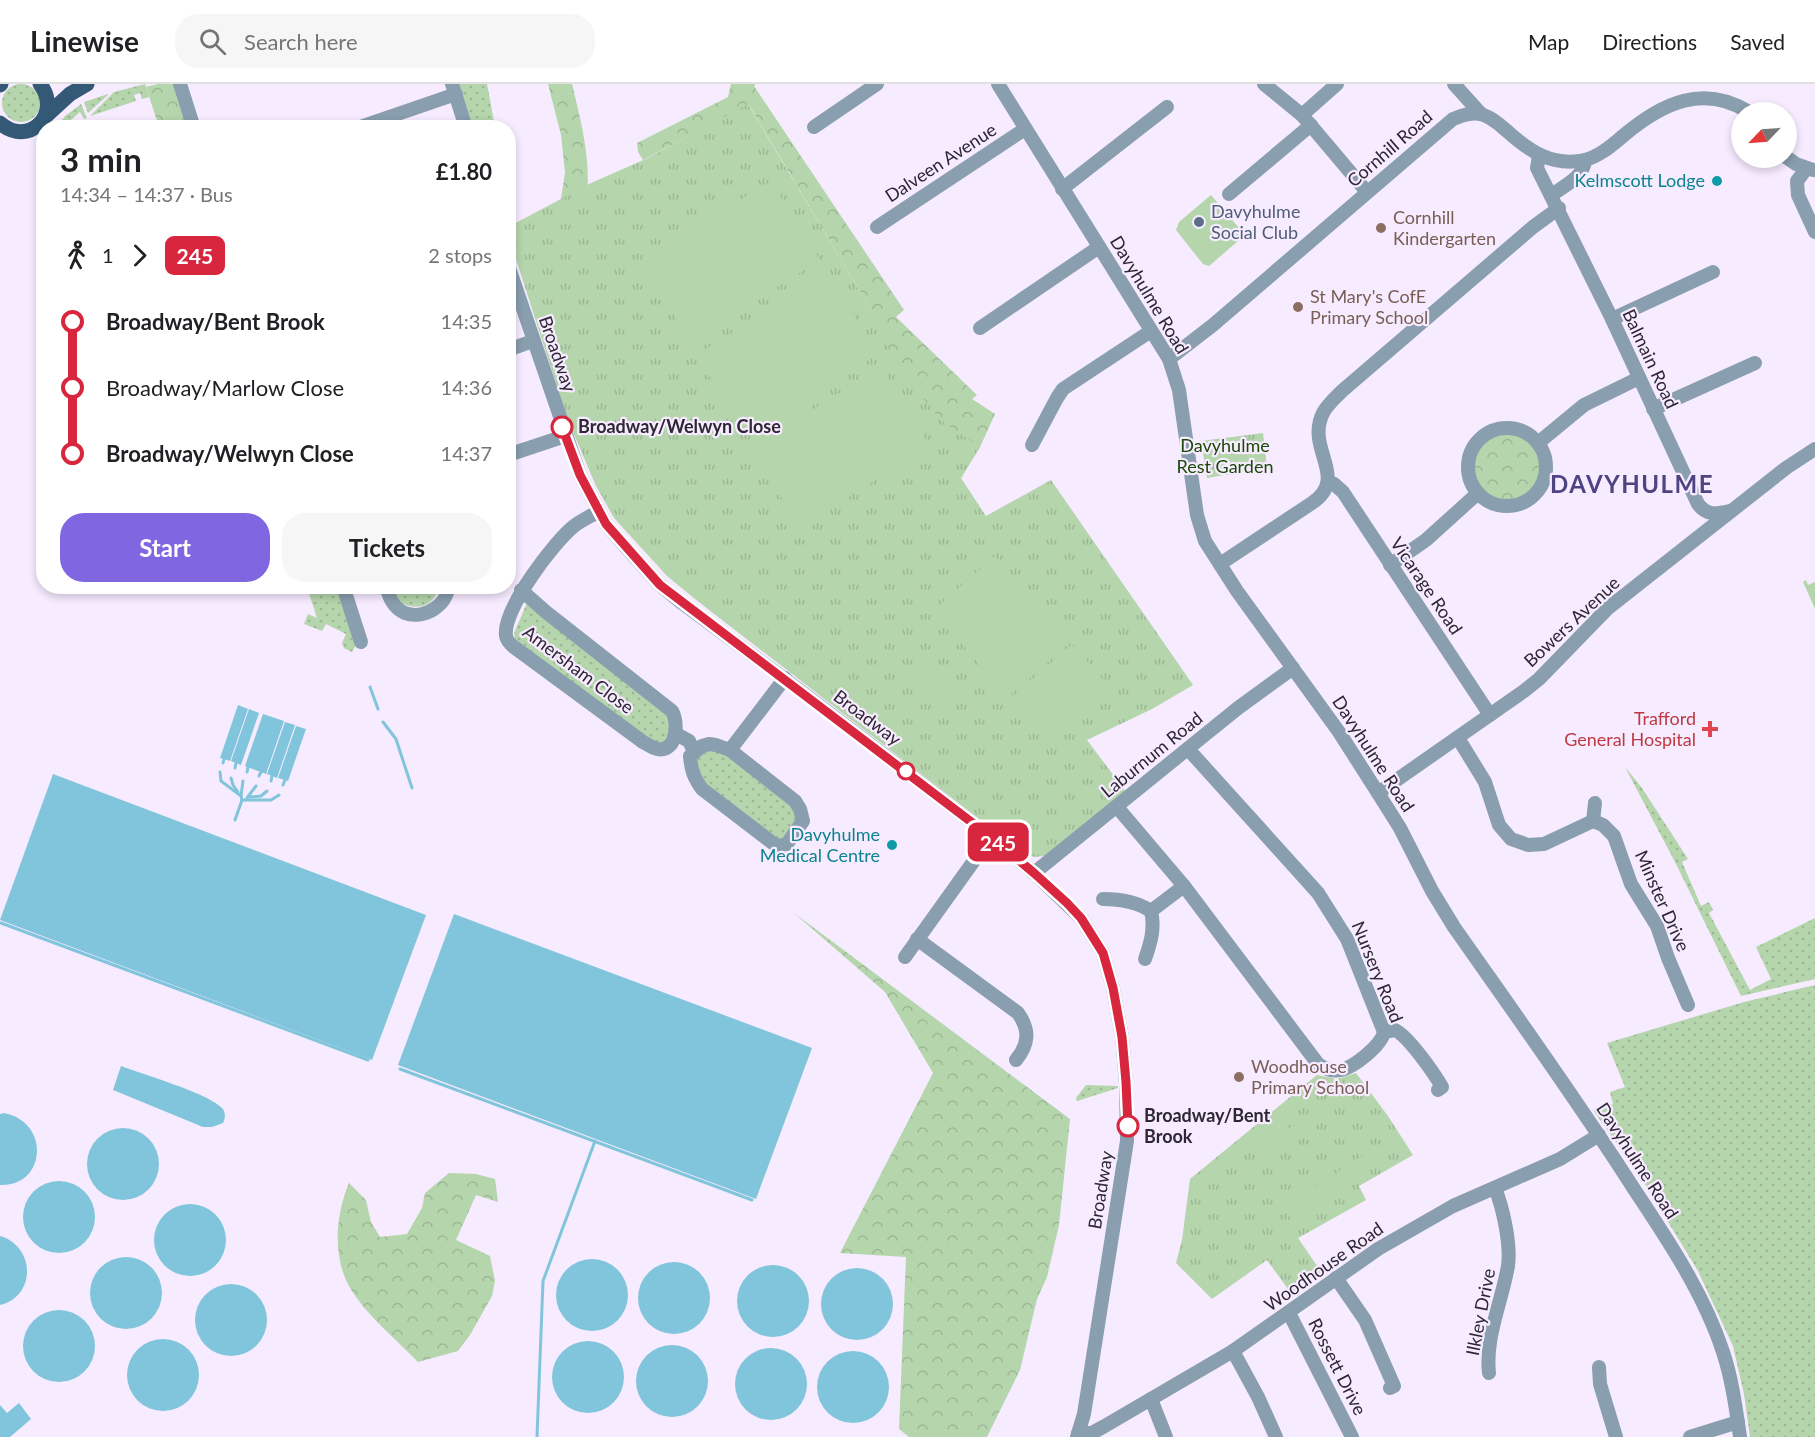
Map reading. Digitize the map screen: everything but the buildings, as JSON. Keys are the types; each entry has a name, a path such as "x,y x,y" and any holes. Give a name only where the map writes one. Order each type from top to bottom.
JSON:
{"main road":[{"path":"40,84 48,99 46,116"},
{"path":"42,120 70,94 87,84"},
{"path":"0,124 17,132 36,126"}],"street":[{"path":"180,84 191,120"},
{"path":"814,127 877,84"},
{"name":"Davyhulme Road","path":"998,84 1168,359 1179,390 1200,528 1205,541 1339,732 1400,828 1432,891 1454,927 1599,1135 1651,1214 1706,1310 1724,1354 1740,1437"},
{"path":"1264,84 1307,120 1367,192"},
{"path":"1229,194 1307,120 1337,84"},
{"path":"1454,84 1481,114 1499,124 1528,149 1539,156 1569,161 1585,160 1606,150 1661,104 1688,88 1706,85 1724,89 1741,102"},
{"path":"377,120 454,89 464,120"},
{"path":"1062,189 1167,107"},
{"name":"Cornhill Road","path":"1168,359 1213,325 1445,124 1462,116 1481,114"},
{"name":"Dalveen Avenue","path":"877,227 1025,129"},
{"name":"Balmain Road","path":"1539,156 1538,168 1557,210 1612,319 1698,504 1706,512 1714,514 1734,510"},
{"path":"1552,195 1581,173 1585,160"},
{"path":"1810,170 1797,182 1798,195 1815,232"},
{"path":"1220,564 1320,498 1329,482 1329,475 1318,437 1323,412 1331,402 1516,241 1557,210"},
{"path":"980,328 1099,247"},
{"path":"1612,319 1713,272"},
{"name":"Broadway","path":"516,289 580,475 598,511 624,545 660,585 785,678 991,837 1034,873 1081,918 1103,953 1113,988 1122,1037 1126,1082 1127,1141 1084,1414 1077,1435"},
{"path":"1032,445 1063,389 1151,331"},
{"path":"516,347 533,341"},
{"path":"1653,410 1755,363"},
{"path":"1538,443 1584,405 1639,378"},
{"path":"1509,428 1530,435 1538,443 1544,455 1546,468 1537,492 1527,501 1514,506 1501,506 1478,493 1468,473 1468,461 1478,440 1497,429 1509,428"},
{"path":"516,452 566,436"},
{"name":"Bowers Avenue","path":"1378,793 1539,679 1607,609 1786,468 1815,449"},
{"name":"Vicarage Road","path":"1329,482 1343,492 1490,715"},
{"path":"1390,565 1426,540 1478,493"},
{"name":"Amersham Close","path":"522,590 546,612 672,711 682,747 657,749 643,742 508,642 507,627 522,590 565,534 598,511"},
{"path":"346,594 361,642"},
{"path":"388,594 390,600 398,609 413,615 423,615 434,610 446,594"},
{"name":"Laburnum Road","path":"1034,873 1238,708 1293,668"},
{"path":"729,750 785,678"},
{"path":"1458,738 1485,782 1499,825 1511,839 1528,845 1544,844 1593,821 1595,803"},
{"path":"709,744 729,750 795,801 800,809 803,816 802,825 787,844 778,846 774,844 702,789 694,778 682,747 709,744"},
{"name":"Nursery Road","path":"1117,807 1184,886 1318,1064 1332,1071 1348,1068 1376,1046 1384,1032 1347,939 1318,893 1188,749"},
{"name":"Minster Drive","path":"1593,821 1603,825 1614,836 1631,884 1657,926 1688,1005"},
{"path":"905,957 991,837"},
{"path":"1151,911 1184,886"},
{"path":"1103,899 1117,899 1143,906 1151,911 1154,922 1152,939 1145,959"},
{"path":"917,939 1017,1013 1027,1033 1026,1044 1019,1056 1034,1061"},
{"path":"1384,1032 1395,1030 1402,1035 1433,1072 1442,1087 1437,1090"},
{"name":"Woodhouse Road","path":"1077,1435 1092,1433 1233,1351 1378,1249 1436,1215 1560,1159 1599,1135"},
{"name":"Ilkley Drive","path":"1489,1372 1489,1347 1509,1256 1495,1188"},
{"path":"1336,1278 1369,1328 1394,1386 1390,1388"},
{"name":"Rossett Drive","path":"1289,1313 1352,1437"},
{"path":"1233,1351 1258,1396 1276,1437"},
{"path":"1599,1367 1600,1384 1616,1437"},
{"path":"1151,1399 1166,1437"},
{"path":"1690,1437 1738,1422"}],"green space":[{"path":"21,84 34,90 40,103 34,116 21,122 8,116 2,103 8,90"},
{"path":"145,84 149,97 142,99 140,93 134,95 136,101 90,116 114,92"},
{"path":"175,84 187,120 157,120 146,87"},
{"path":"459,84 487,84 494,120 471,120"},
{"path":"548,84 572,84 588,169 587,197 557,224 565,173 561,135"},
{"path":"731,84 756,84 754,86 904,310 896,317 977,395 972,399 995,414 980,447 957,484 865,300 749,105 643,160 638,152 637,143 728,97"},
{"path":"108,95 88,113 84,102"},
{"path":"81,104 87,118 84,119 80,112 71,120 62,120"},
{"path":"748,104 865,300 904,375 943,422 980,447 961,478 986,516 1051,480 1193,685 1152,709 1087,740 1126,792 1045,856 1034,857 1022,852 695,599 667,576 614,518 596,486 567,418 516,259 516,223 591,183 648,158"},
{"path":"771,181 820,260 690,341 640,262"},
{"path":"1211,195 1245,235 1209,266 1203,264 1176,230 1179,222"},
{"path":"828,273 878,354 746,436 696,355"},
{"path":"881,367 930,446 800,527 751,448"},
{"name":"Davyhulme Rest Garden","path":"1263,433 1267,468 1207,478 1201,441"},
{"path":"1507,434 1520,437 1530,444 1537,454 1540,467 1537,480 1530,490 1520,497 1507,500 1494,497 1484,490 1477,480 1474,467 1477,454 1484,444 1494,437"},
{"path":"995,556 1032,598 970,653 933,611"},
{"path":"1806,580 1808,585 1815,582 1815,609 1803,582"},
{"path":"309,594 340,594 355,639 352,652 344,648 342,643 346,634 326,624 322,631 304,624 308,614 317,618"},
{"path":"394,594 436,594 423,606 405,605 398,602"},
{"path":"1034,600 1071,642 1008,697 971,655"},
{"path":"527,603 669,714 671,738 657,746 515,639 514,633"},
{"path":"1072,644 1109,686 1047,741 1010,699"},
{"path":"928,658 955,692 938,706 910,672"},
{"path":"706,749 723,752 788,801 798,818 783,839 780,840 707,789 695,760"},
{"path":"1625,767 1642,788 1688,859 1682,862 1701,906 1709,902 1713,910 1709,913 1750,990 1771,979 1756,947 1815,918 1815,979 1741,996"},
{"path":"794,913 1070,1119 1059,1225 1047,1277 1037,1299 1020,1370 987,1437 909,1437 899,1429 906,1257 840,1253 933,1073 885,992"},
{"path":"1815,985 1815,1437 1750,1437 1744,1394 1733,1346 1698,1271 1643,1181 1593,1110 1613,1104 1610,1092 1625,1087 1607,1043 1744,1002"},
{"path":"1356,1073 1413,1155 1359,1186 1366,1200 1298,1238 1322,1273 1293,1296 1267,1260 1212,1299 1176,1263 1182,1240 1190,1179 1317,1075 1337,1079"},
{"path":"1086,1085 1118,1086 1118,1088 1077,1101 1076,1098"},
{"path":"1284,1121 1297,1138 1264,1165 1250,1148"},
{"path":"1375,1147 1382,1158 1291,1219 1284,1208"},
{"path":"449,1173 476,1174 495,1179 498,1202 476,1195 456,1240 490,1256 495,1281 492,1296 458,1351 418,1362 372,1316 349,1286 338,1248 341,1208 349,1183 366,1200 371,1222 380,1237 407,1234 422,1208 425,1193"}],"water":[{"path":"238,705 248,709 230,761 220,758"},
{"path":"249,709 259,713 241,765 231,761"},
{"path":"263,714 284,721 266,774 245,766"},
{"path":"285,722 295,725 277,778 267,774"},
{"path":"296,726 306,729 288,781 278,778"},
{"path":"53,774 426,915 372,1060 0,920"},
{"path":"454,914 812,1048 756,1199 398,1065"},
{"path":"121,1066 191,1091 216,1103 224,1111 223,1123 203,1127 113,1090"},
{"path":"4,1113 19,1119 30,1128 36,1140 37,1153 34,1165 27,1176 15,1183 0,1185 0,1114"},
{"path":"123,1128 143,1134 153,1144 159,1164 153,1184 143,1194 123,1200 103,1194 93,1184 87,1164 93,1144 103,1134"},
{"path":"59,1181 79,1187 89,1197 95,1217 89,1237 79,1247 59,1253 39,1247 29,1237 23,1217 29,1197 39,1187"},
{"path":"190,1204 210,1210 220,1220 226,1240 220,1260 210,1270 190,1276 170,1270 160,1260 154,1240 160,1220 170,1210"},
{"path":"0,1236 12,1241 20,1250 27,1271 21,1292 12,1300 0,1305"},
{"path":"126,1257 146,1263 156,1273 162,1293 156,1313 146,1323 126,1329 106,1323 96,1313 90,1293 96,1273 106,1263"},
{"path":"592,1259 612,1265 622,1275 628,1295 622,1315 612,1325 592,1331 572,1325 562,1315 556,1295 562,1275 572,1265"},
{"path":"674,1262 694,1268 704,1278 710,1298 704,1318 694,1328 674,1334 654,1328 644,1318 638,1298 644,1278 654,1268"},
{"path":"773,1265 793,1271 803,1281 809,1301 803,1321 793,1331 773,1337 753,1331 743,1321 737,1301 743,1281 753,1271"},
{"path":"857,1268 877,1274 887,1284 893,1304 887,1324 877,1334 857,1340 837,1334 827,1324 821,1304 827,1284 837,1274"},
{"path":"231,1284 251,1290 261,1300 267,1320 261,1340 251,1350 231,1356 211,1350 201,1340 195,1320 201,1300 211,1290"},
{"path":"59,1310 79,1316 89,1326 95,1346 89,1366 79,1376 59,1382 39,1376 29,1366 23,1346 29,1326 39,1316"},
{"path":"163,1339 183,1345 193,1355 199,1375 193,1395 183,1405 163,1411 143,1405 133,1395 127,1375 133,1355 143,1345"},
{"path":"588,1341 608,1347 618,1357 624,1377 618,1397 608,1407 588,1413 568,1407 558,1397 552,1377 558,1357 568,1347"},
{"path":"672,1345 692,1351 702,1361 708,1381 702,1401 692,1411 672,1417 652,1411 642,1401 636,1381 642,1361 652,1351"},
{"path":"771,1348 791,1354 801,1364 807,1384 801,1404 791,1414 771,1420 751,1414 741,1404 735,1384 741,1364 751,1354"},
{"path":"853,1351 873,1357 883,1367 889,1387 883,1407 873,1417 853,1423 833,1417 823,1407 817,1387 823,1367 833,1357"},
{"path":"19,1403 31,1419 10,1437 0,1437 0,1405 7,1413"}],"waterway":[{"path":"370,687 378,709"},
{"path":"383,722 396,739 412,788"},
{"path":"223,763 224,759"},
{"path":"235,768 236,763"},
{"path":"247,772 248,767"},
{"path":"220,772 221,781 241,796 242,800"},
{"path":"259,776 261,772"},
{"path":"271,781 272,776"},
{"path":"231,778 238,792"},
{"path":"283,785 285,780"},
{"path":"241,796 243,781"},
{"path":"247,798 256,786"},
{"path":"250,797 261,796 267,791"},
{"path":"242,800 271,800 279,795"},
{"path":"235,820 242,800"},
{"path":"1,923 368,1060"},
{"path":"400,1069 752,1200"},
{"path":"537,1437 543,1281 595,1141"}],"bus line":[{"name":"245","path":"562,427 580,475 606,524 660,585 991,837 1034,873 1081,918 1103,953 1109,969 1122,1037 1128,1126"}],"place":[{"name":"Kelmscott Lodge","path":"1717,181"},
{"name":"Davyhulme Social Club","path":"1199,222"},
{"name":"Cornhill Kindergarten","path":"1381,228"},
{"name":"St Mary's CofE Primary School","path":"1298,307"},
{"name":"Broadway/Welwyn Close","path":"562,427"},
{"name":"Trafford General Hospital","path":"1710,729"},
{"name":"Davyhulme Medical Centre","path":"892,845"},
{"name":"Woodhouse Primary School","path":"1239,1077"},
{"name":"Broadway/Bent Brook","path":"1128,1126"}],"district":[{"name":"DAVYHULME","path":"1632,485"}]}
